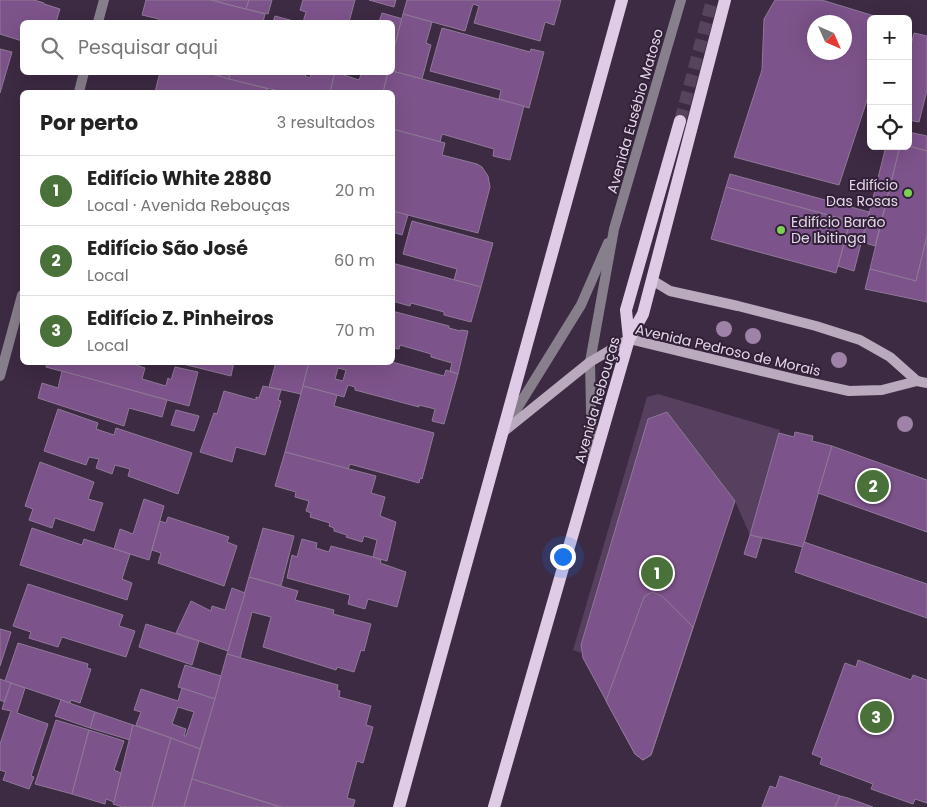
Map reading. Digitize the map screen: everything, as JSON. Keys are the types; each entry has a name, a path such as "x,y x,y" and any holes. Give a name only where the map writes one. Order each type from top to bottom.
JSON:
{"main road":[{"path":"399,807 622,0"},
{"name":"Avenida Rebouças","path":"494,807 629,339 643,314 725,0"},
{"path":"629,339 626,310 680,121"},
{"name":"Avenida Pedroso de Morais","path":"652,280 670,291 691,294 777,316 860,340 890,357 922,382"},
{"name":"Avenida Pedroso de Morais","path":"502,433 590,362 629,339 849,391 882,390 922,382"}],"street":[{"path":"99,20 104,0"},
{"name":"Avenida Eusébio Matoso","path":"592,470 590,362 614,229 682,0"},
{"path":"80,90 83,75"},
{"name":"Avenida Eusébio Matoso","path":"502,433 581,305 614,229"},
{"path":"0,376 20,302"}],"shaded area":[{"path":"658,394 780,430 750,535 735,501 667,412 648,419 581,645 581,653 573,650 647,397"}],"building":[{"path":"0,0 34,0 60,9 57,20 20,20 20,40 0,34"},
{"path":"146,0 211,0 265,14 264,20 159,20 142,15"},
{"path":"211,0 249,0 246,9"},
{"path":"249,0 272,0 268,14 246,9"},
{"path":"303,0 355,0 350,20 304,20 306,12 300,10"},
{"path":"369,0 396,0 394,7"},
{"path":"407,0 561,0 554,25 545,22 540,41 474,23 479,6 473,4 465,31 403,14"},
{"path":"775,0 822,0 871,15 867,15 867,100 839,185 734,157 762,70 764,19"},
{"path":"382,13 403,19 395,46 395,20 380,20"},
{"path":"403,14 432,22 426,43 431,45 422,79 395,72 395,45"},
{"path":"275,16 290,20 274,20"},
{"path":"442,28 530,52 531,49 544,52 529,108 499,99 501,90 430,71"},
{"path":"914,33 927,36 927,90 919,122 912,121 912,41"},
{"path":"0,49 12,52 0,93"},
{"path":"395,72 524,106 510,160 493,156 494,149 442,134 440,142 395,130 395,90 384,90 387,75 395,75"},
{"path":"159,75 216,75 268,89 268,90 156,90"},
{"path":"215,75 230,75 229,79"},
{"path":"230,75 306,75 310,78 310,75 334,75 330,90 275,90 229,79"},
{"path":"334,75 344,75 359,80 361,75 387,75 384,90 330,90"},
{"path":"395,130 445,143 442,155 482,167 488,176 490,187 478,233 395,212"},
{"path":"912,133 927,136 927,151 912,147"},
{"name":"Edifício Das Rosas","path":"912,147 927,151 927,236 916,281 870,269 899,150 912,150"},
{"path":"885,150 899,150 875,246 862,242"},
{"path":"730,174 869,212 854,271 838,266 850,221 726,187"},
{"name":"Edifício Barão De Ibitinga","path":"726,187 850,221 836,273 711,239"},
{"path":"395,212 408,215 402,235 395,233"},
{"path":"412,221 493,243 481,287 454,280 457,269 403,254"},
{"path":"927,236 927,302 865,289 870,269 916,281"},
{"path":"395,264 481,287 471,322 411,303 410,306 395,302"},
{"path":"395,312 449,326 449,328 460,331 468,331 458,374 450,371 452,363 431,357 431,354 400,345 399,349 395,348"},
{"path":"395,363 444,376 446,370 458,374 444,424 432,421 435,409 419,405 419,407 355,390 355,387 348,385 344,397 303,386 308,365 395,365","holes":["338,368 346,370 343,381 335,379"]},
{"path":"46,365 136,365 145,368 142,379 166,386 168,378 171,380 175,367 198,372 189,406 46,367"},
{"path":"187,365 233,365 231,376"},
{"path":"275,365 308,365 301,394 269,387"},
{"path":"62,371 167,400 162,417 129,408 124,426 38,398 42,383 58,388"},
{"path":"263,386 281,390 278,400 281,401 265,455 236,447 232,462 200,452 214,413 217,414 224,391 256,400 256,397 259,398"},
{"path":"303,386 337,395 334,406 434,433 422,479 420,478 419,483 350,464 348,469 285,452"},
{"path":"58,409 98,423 96,429 114,435 116,428 192,453 178,494 128,476 130,469 115,465 112,474 96,468 99,459 89,457 86,465 44,451"},
{"path":"176,410 199,416 194,431 171,425"},
{"path":"667,412 735,501 651,755 643,760 635,754 583,658 581,645 648,419"},
{"path":"795,432 813,436 812,441 832,446 803,547 750,535 779,433 794,437"},
{"path":"832,446 927,480 927,532 818,493"},
{"path":"285,452 376,476 371,493 385,497 380,516 396,522 387,561 373,557 377,540 364,536 362,542 334,531 334,528 329,526 330,523 310,517 311,513 306,511 309,501 295,497 296,492 275,486"},
{"path":"40,462 94,482 88,499 103,503 94,531 55,518 52,528 29,520 33,509 25,506"},
{"path":"144,499 164,506 149,560 114,549 120,529 133,534"},
{"path":"168,517 229,537 227,542 237,546 224,586 158,563 161,553 152,550 160,521 166,523"},
{"path":"32,528 82,545 84,539 130,554 122,579 132,583 127,600 20,565"},
{"path":"263,528 294,536 281,586 249,577"},
{"path":"750,535 762,538 756,558 744,554"},
{"path":"302,539 317,543 316,548 329,552 331,546 373,557 381,560 380,563 406,572 397,607 368,599 365,609 348,604 350,595 287,578 292,555 297,557"},
{"path":"804,542 927,584 927,618 795,572"},
{"path":"249,577 298,591 295,600 334,610 333,614 371,624 364,651 361,650 354,672 337,667 336,670 263,647 271,617 252,612 240,658 227,654"},
{"path":"28,584 123,615 119,626 135,631 126,657 62,637 58,647 29,638 31,632 13,626"},
{"path":"232,588 245,593 228,651 176,633 191,601 211,611 212,606 225,610"},
{"path":"652,592 662,596 693,627 651,755 643,760 635,754 606,701 644,597"},
{"path":"146,624 199,641 192,665 139,647"},
{"path":"0,629 11,632 0,666"},
{"path":"18,643 88,664 87,668 91,669 80,703 71,700 70,703 5,681"},
{"path":"227,654 338,685 339,697 371,706 366,725 373,727 363,763 357,761 347,798 355,800 353,807 281,807 192,779"},
{"path":"858,660 911,680 913,675 927,680 927,803 915,799 913,804 871,789 873,784 820,764 822,758 812,754 845,663 856,667"},
{"path":"185,665 221,676 215,699 178,687"},
{"path":"0,679 11,683 4,702 0,700"},
{"path":"11,683 25,688 17,713 48,724 31,776 34,777 29,789 3,780 6,772 0,770 0,744 11,711 2,709"},
{"path":"182,688 215,699 200,749 136,725 141,712 134,710 141,689 178,701","holes":["178,707 194,712 186,736 184,736 186,729 172,724"]},
{"path":"61,700 95,712 90,728 55,716"},
{"path":"95,712 133,725 130,740 90,728"},
{"path":"56,720 89,730 72,794 35,784"},
{"path":"133,725 171,738 152,807 122,807 113,804"},
{"path":"89,730 124,741 114,770 121,773 114,802 106,799 105,804 72,794"},
{"path":"171,738 200,749 184,807 152,807"},
{"path":"780,776 840,796 835,807 762,807 770,786 776,788"},
{"path":"192,779 261,801 281,807 184,807"},
{"path":"840,796 848,798 873,807 835,807"}],"tunnel":[{"path":"680,121 712,0"}],"place":[{"name":"Edifício Das Rosas","path":"908,193"},
{"name":"Edifício Barão De Ibitinga","path":"781,230"},
{"name":"Edifício São José","path":"873,486"},
{"name":"Edifício White 2880","path":"657,573"},
{"name":"Edifício Z. Pinheiros","path":"876,717"}]}
